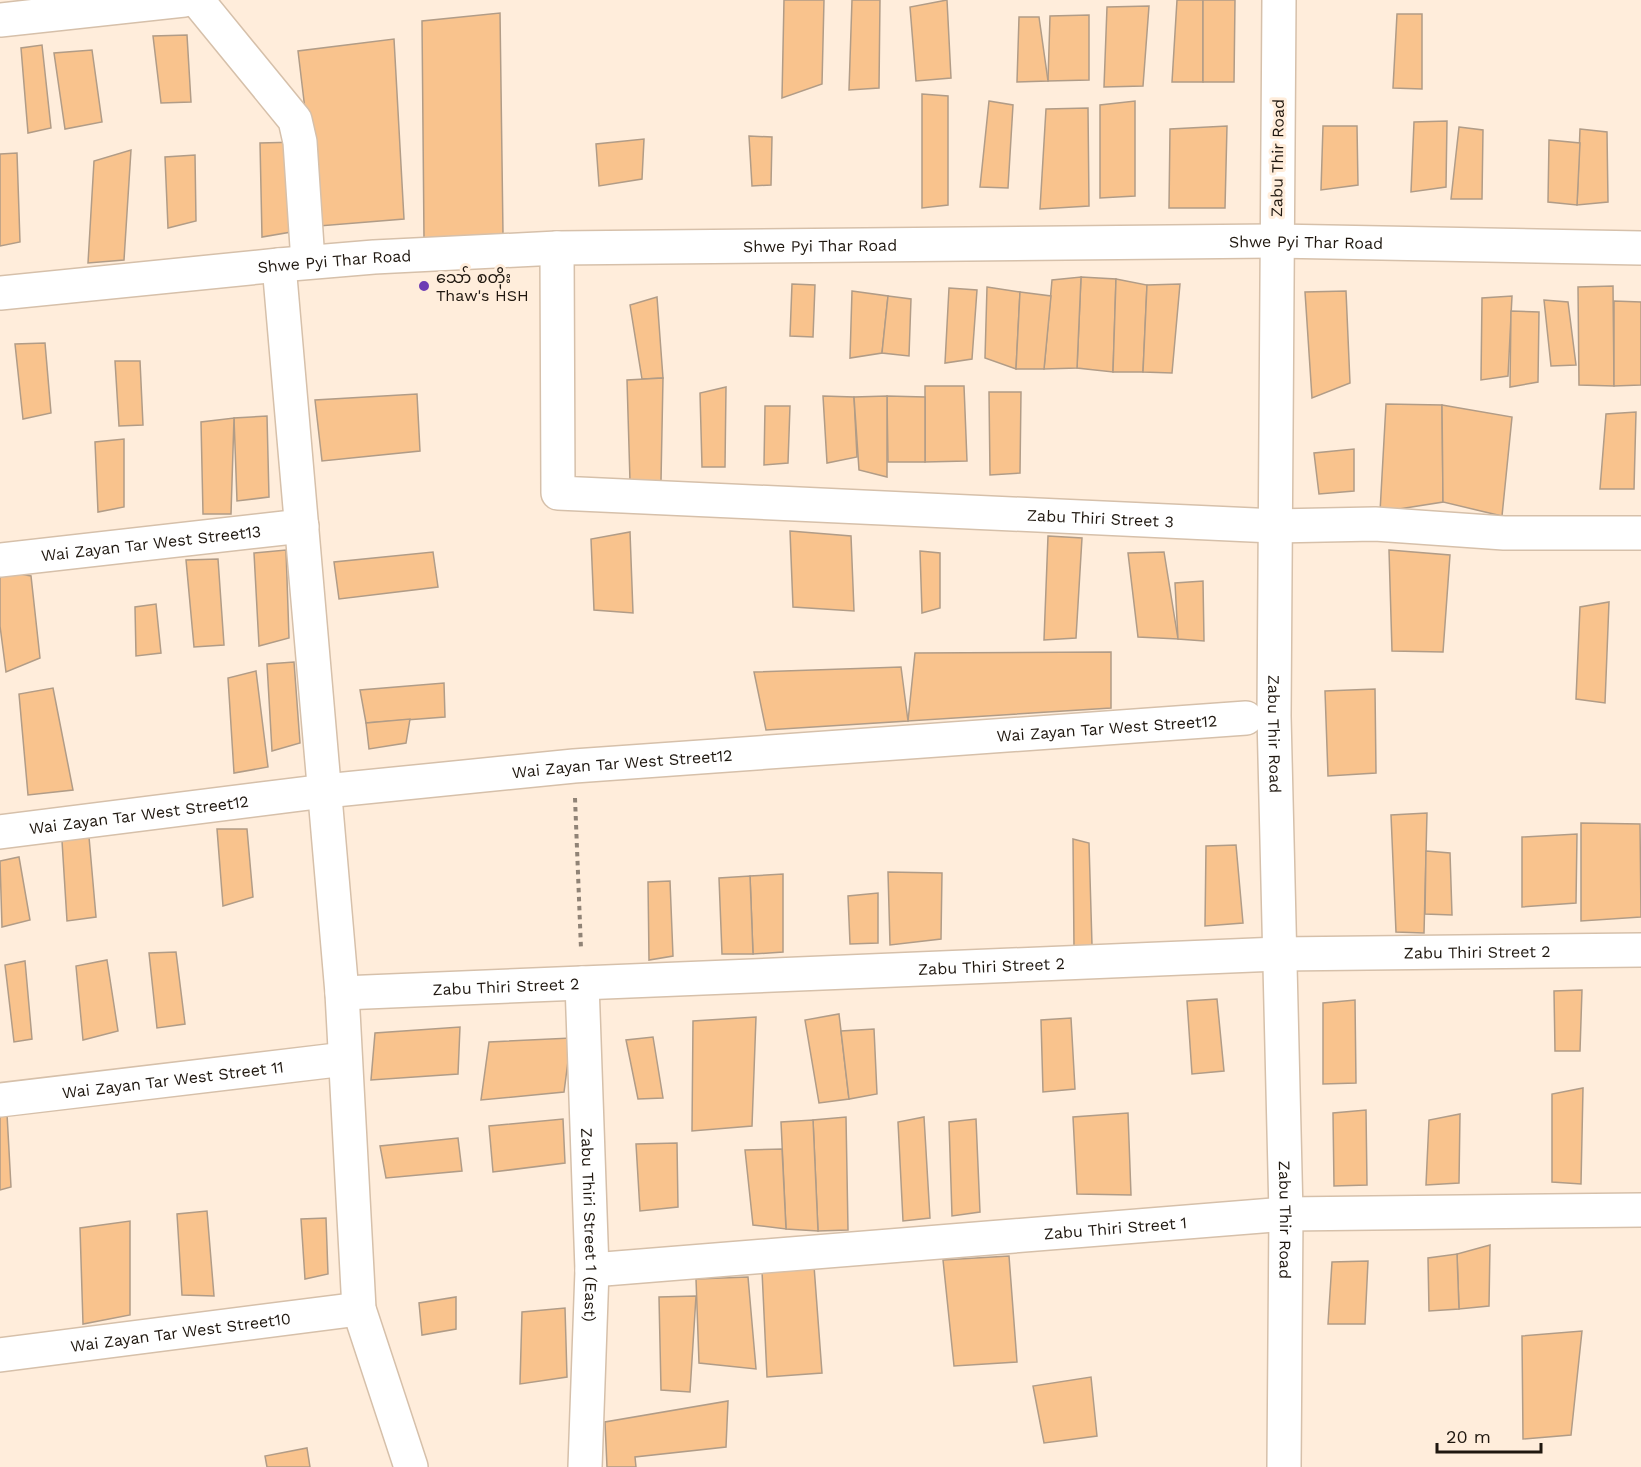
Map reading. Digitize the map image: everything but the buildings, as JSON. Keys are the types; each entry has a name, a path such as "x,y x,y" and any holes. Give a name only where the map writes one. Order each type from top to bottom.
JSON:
{"street":[{"path":"0,20 184,0"},
{"path":"197,0 295,120 300,142 294,264 302,526 342,993 359,1309 411,1467"},
{"name":"Zabu Thir Road","path":"1279,0 1274,716 1286,1214 1284,1467"},
{"name":"Shwe Pyi Thar Road","path":"0,293 294,264 558,248 1276,241 1641,248"},
{"name":"Zabu Thiri Street 3","path":"558,248 558,493 1275,526 1375,524 1504,533 1641,533"},
{"name":"Wai Zayan Tar West Street13","path":"0,560 302,526"},
{"name":"Wai Zayan Tar West Street12","path":"0,832 326,791 574,765 1246,717"},
{"name":"Zabu Thiri Street 2","path":"342,993 1279,954 1641,950"},
{"name":"Zabu Thiri Street 1 (East)","path":"582,983 592,1270 585,1467"},
{"name":"Wai Zayan Tar West Street 11","path":"0,1100 345,1059"},
{"name":"Zabu Thiri Street 1","path":"592,1270 1286,1214 1641,1210"},
{"name":"Wai Zayan Tar West Street10","path":"0,1355 359,1309"}],"path":[{"path":"574,765 582,983"}],"place":[{"name":"သော် စတိုး Thaw's HSH","path":"424,286"}]}
